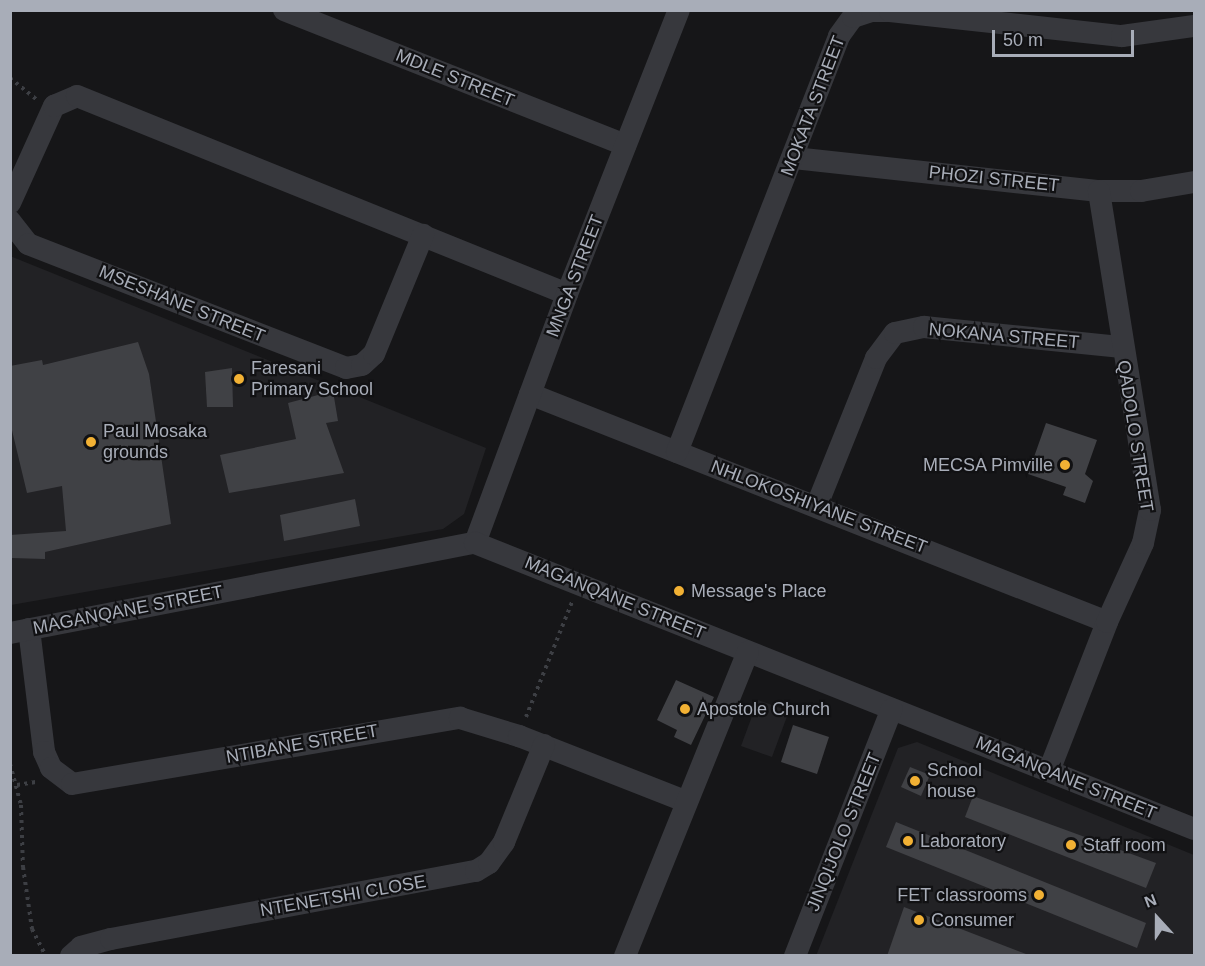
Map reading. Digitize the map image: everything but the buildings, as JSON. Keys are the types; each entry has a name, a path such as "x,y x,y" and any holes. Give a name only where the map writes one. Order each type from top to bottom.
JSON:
{"street":[{"name":"MDLE STREET","path":"284,10 625,145"},
{"name":"MNGA STREET","path":"475,543 567,294 679,10"},
{"name":"MOKATA STREET","path":"677,452 794,158 839,36 853,17 864,12 890,11 1122,36 1194,26"},
{"path":"10,203 51,112 66,98 87,99 567,294"},
{"name":"PHOZI STREET","path":"794,158 1099,191 1141,191 1194,182"},
{"name":"QADOLO STREET","path":"1049,771 1107,622 1143,543 1150,510 1122,347 1099,191"},
{"name":"MSESHANE STREET","path":"10,221 28,244 346,368 362,365 374,354 423,235"},
{"name":"NOKANA STREET","path":"817,505 876,358 896,333 924,327 1122,347"},
{"name":"NHLOKOSHIYANE STREET","path":"530,394 817,505 1107,622"},
{"name":"MAGANQANE STREET","path":"20,631 475,543 1194,829"},
{"name":"NTIBANE STREET","path":"20,631 44,752 51,768 72,784 81,786 449,718 467,719 519,736 687,802"},
{"path":"625,956 748,652"},
{"name":"JINQIJOLO STREET","path":"795,956 892,710"},
{"name":"NTENETSHI CLOSE","path":"71,956 81,947 111,939 476,871 489,863 504,842 544,745"}],"path":[{"path":"10,78 51,112"},
{"path":"519,736 579,584"},
{"path":"10,764 21,805 23,867 32,929 46,956"}],"shaded area":[{"path":"10,256 486,448 464,514 443,529 11,605"},
{"path":"758,700 789,711 772,757 741,746"},
{"path":"917,742 1194,855 1194,955 816,956 898,748"}],"place":[{"name":"Faresani Primary School","path":"239,379"},
{"name":"Paul Mosaka grounds","path":"91,442"},
{"name":"MECSA Pimville","path":"1065,465"},
{"name":"Message's Place","path":"679,591"},
{"name":"Apostole Church","path":"685,709"},
{"name":"School house","path":"915,781"},
{"name":"Laboratory","path":"908,841"},
{"name":"Staff room","path":"1071,845"},
{"name":"FET classrooms","path":"1039,895"},
{"name":"Consumer","path":"919,920"}]}
